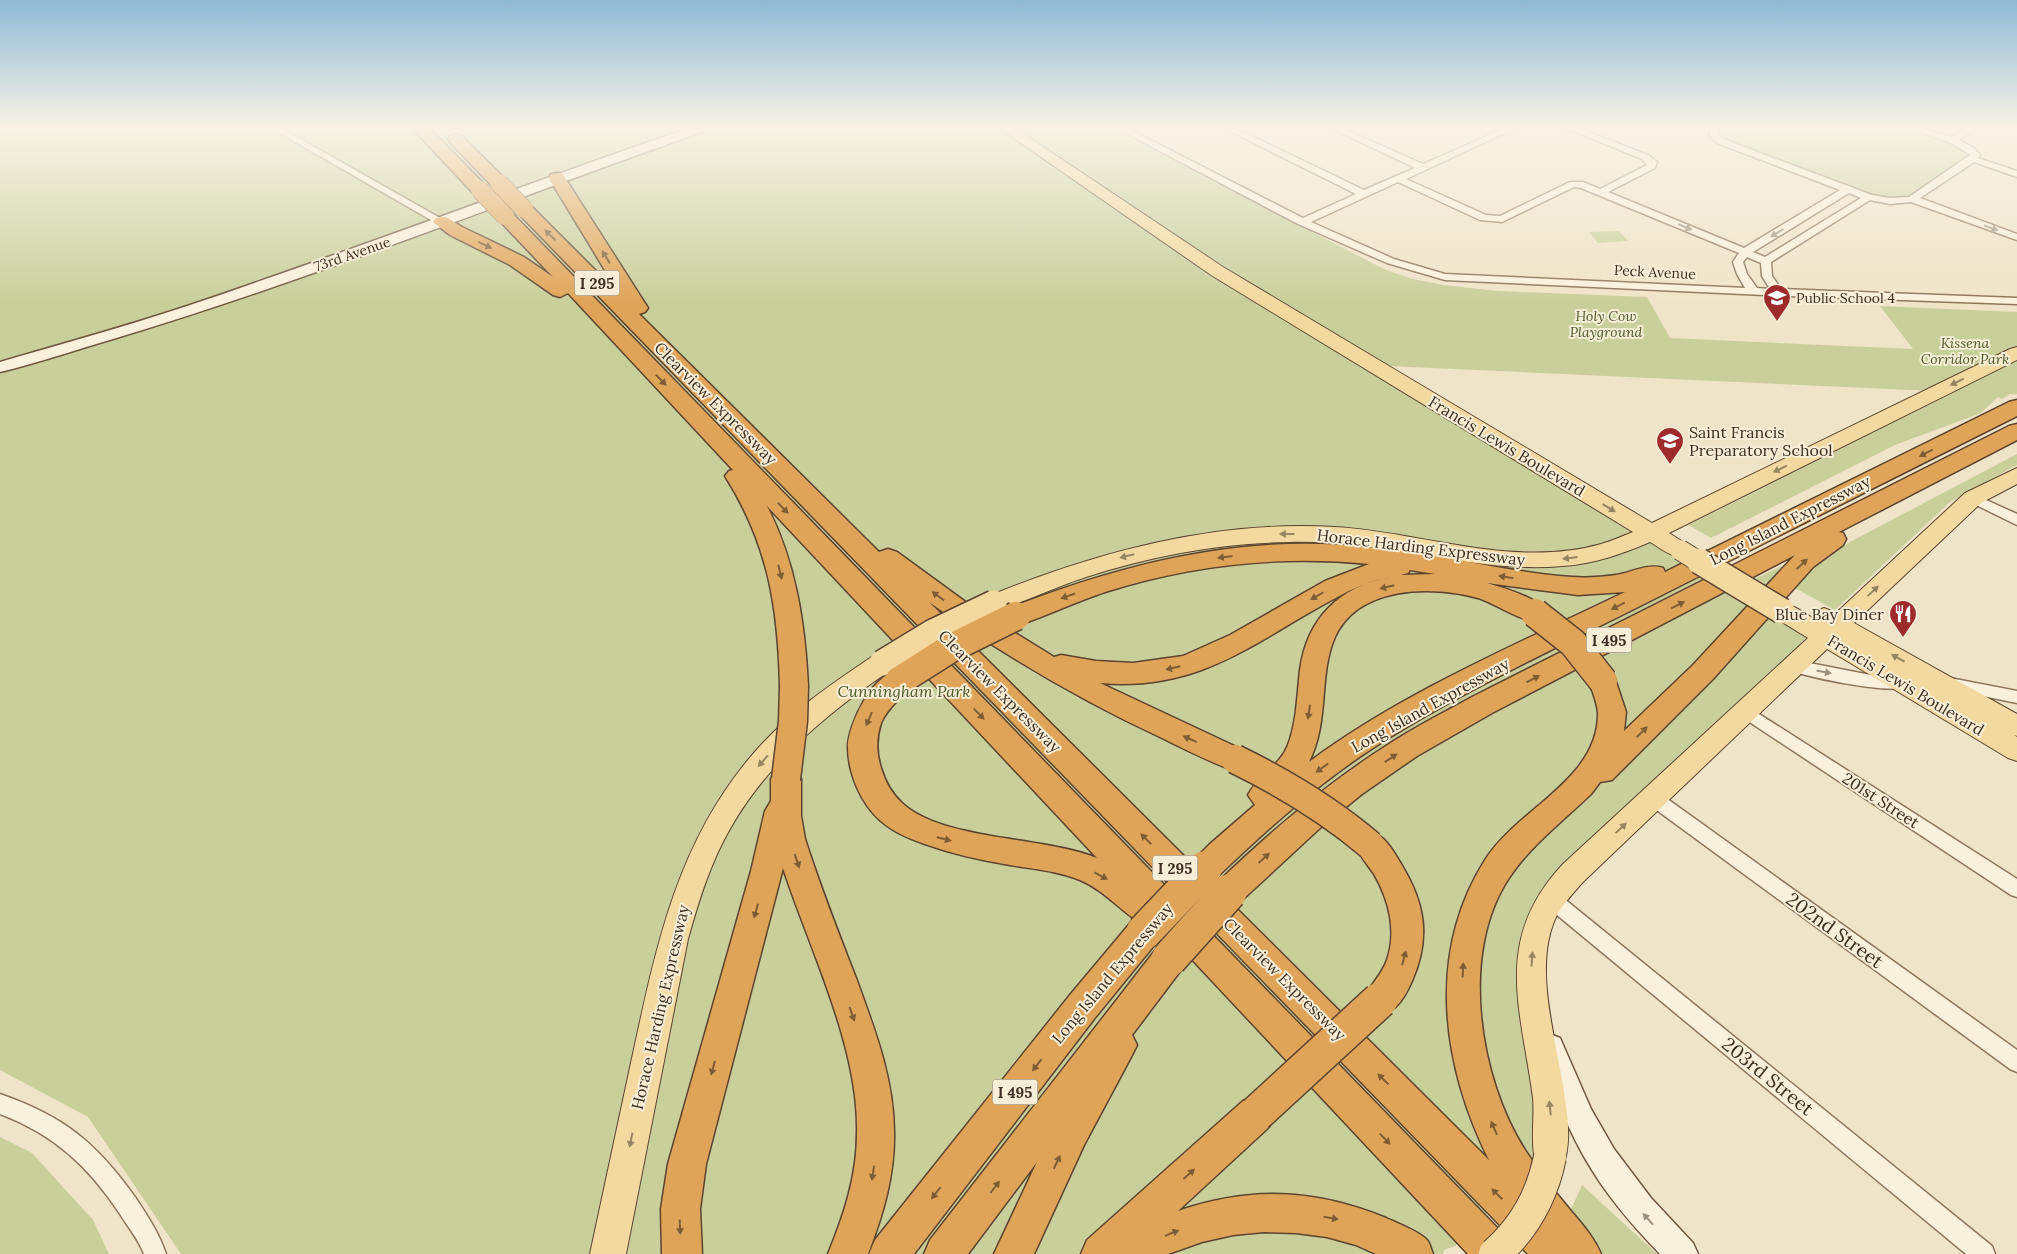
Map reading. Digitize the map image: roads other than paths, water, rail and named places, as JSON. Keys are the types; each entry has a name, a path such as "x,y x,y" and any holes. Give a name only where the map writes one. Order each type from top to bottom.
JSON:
{"highway":[{"name":"Clearview Expressway","path":"477,187 1495,1254"},
{"name":"Clearview Expressway","path":"502,187 1556,1254"},
{"path":"562,187 623,286 670,356"},
{"path":"442,222 456,231 512,258 536,274 632,350"},
{"name":"Long Island Expressway","path":"889,1254 1082,1007 1144,932 1204,869 1290,793 1346,751 1383,728 1481,675 2017,407"},
{"path":"682,1254 679,1223 685,1171 767,870 786,779 793,721 794,686 793,646 788,609 780,571 769,536 759,512 742,482 689,409"},
{"name":"Long Island Expressway","path":"944,1254 1169,959 1229,892 1314,814 1370,772 1426,736 1509,691 2017,431"},
{"path":"1540,822 1596,776 1650,725 1703,672 1804,562 1832,540 1943,469"},
{"path":"794,482 919,582 993,633 1108,700 1235,759 1283,783 1317,803 1370,845 1396,881 1406,910 1408,925 1406,954 1389,991 1100,1254"},
{"path":"1267,1016 1133,898 1098,874 1051,858 944,839 916,829 893,813 870,784 862,750 863,738 870,715 882,696 890,672 951,648 1016,616 1069,595 1137,574 1190,562 1242,555 1299,552 1356,554 1577,587 1621,584 1648,576 1802,514"},
{"path":"993,633 1036,657 1070,668 1105,673 1158,671 1188,665 1216,654 1334,586 1359,575 1405,567 1465,570"},
{"path":"1204,869 1250,809 1296,760 1306,729 1319,645 1327,626 1341,610 1373,591 1399,585 1454,584 1482,590 1510,601 1535,613 1569,637 1587,657 1603,681 1610,698 1613,720 1612,731 1605,753 1590,774 1508,854 1487,886 1479,903 1466,945 1462,991 1464,1015 1475,1074 1484,1104 1500,1142 1531,1193 1581,1254"},
{"path":"786,779 786,816 790,839 859,1034 873,1093 876,1135 872,1176 861,1221 848,1254"},
{"path":"1014,1254 1080,1115 1169,959"},
{"path":"1128,1254 1172,1232 1199,1223 1253,1214 1282,1213 1314,1215 1343,1220 1371,1229 1413,1254"}],"main road":[{"name":"Francis Lewis Boulevard","path":"1092,187 1217,271 1831,631 1902,683 2017,750"},
{"name":"Francis Lewis Boulevard","path":"1110,187 1232,269 1658,529"},
{"name":"Horace Harding Expressway","path":"608,1254 671,944 684,898 698,864 728,807 762,762 797,726 816,710 890,672 933,632 994,603 1058,577 1126,556 1180,545 1235,537 1275,534 1335,535 1400,542 1487,556 1535,560 1597,553 1620,546 1658,529 2017,353"},
{"path":"1495,1254 1511,1239 1532,1210 1544,1182 1550,1157 1551,1127 1549,1098 1531,988 1532,951 1542,916 1551,899 1573,873 1973,498 2017,476"},
{"name":"Francis Lewis Boulevard","path":"1831,631 1941,682 2017,726"}],"street":[{"path":"379,187 442,222"},
{"name":"73rd Avenue","path":"0,367 188,311 442,222 535,187"},
{"name":"Peck Avenue","path":"1233,187 1302,222 1390,261 1424,273 1445,277 2017,301"},
{"path":"1349,187 1364,194"},
{"path":"1302,222 1381,187"},
{"path":"1415,187 1484,218 1493,220 1502,219 1568,187"},
{"path":"1587,187 1766,261"},
{"path":"1601,192 1612,187"},
{"path":"1841,187 1869,197 1893,201 1912,199 2017,237"},
{"path":"1912,199 1931,187"},
{"path":"1753,291 1742,274 1738,262 1745,252 1848,189"},
{"path":"1766,261 1869,197"},
{"path":"1805,215 1826,224"},
{"path":"1766,261 1767,276 1777,292"},
{"path":"1973,498 2017,520"},
{"path":"1794,666 1886,684 1902,683"},
{"path":"1941,682 2017,697"},
{"name":"201st Street","path":"1745,712 2017,889"},
{"name":"202nd Street","path":"1653,798 2017,1062"},
{"name":"203rd Street","path":"1551,899 1984,1254"},
{"path":"1533,1007 1568,1091 1602,1158 1635,1205 1682,1254"},
{"path":"0,1104 46,1123 75,1142 92,1158 115,1187 151,1243 155,1254"}],"place":[{"name":"Public School 4","path":"1777,322"},
{"name":"Saint Francis Preparatory School","path":"1670,465"},
{"name":"Blue Bay Diner","path":"1903,638"}],"park label":[{"name":"Holy Cow Playground","path":"1606,324"},
{"name":"Kissena Corridor Park","path":"1965,352"},
{"name":"Cunningham Park","path":"904,691"}]}
